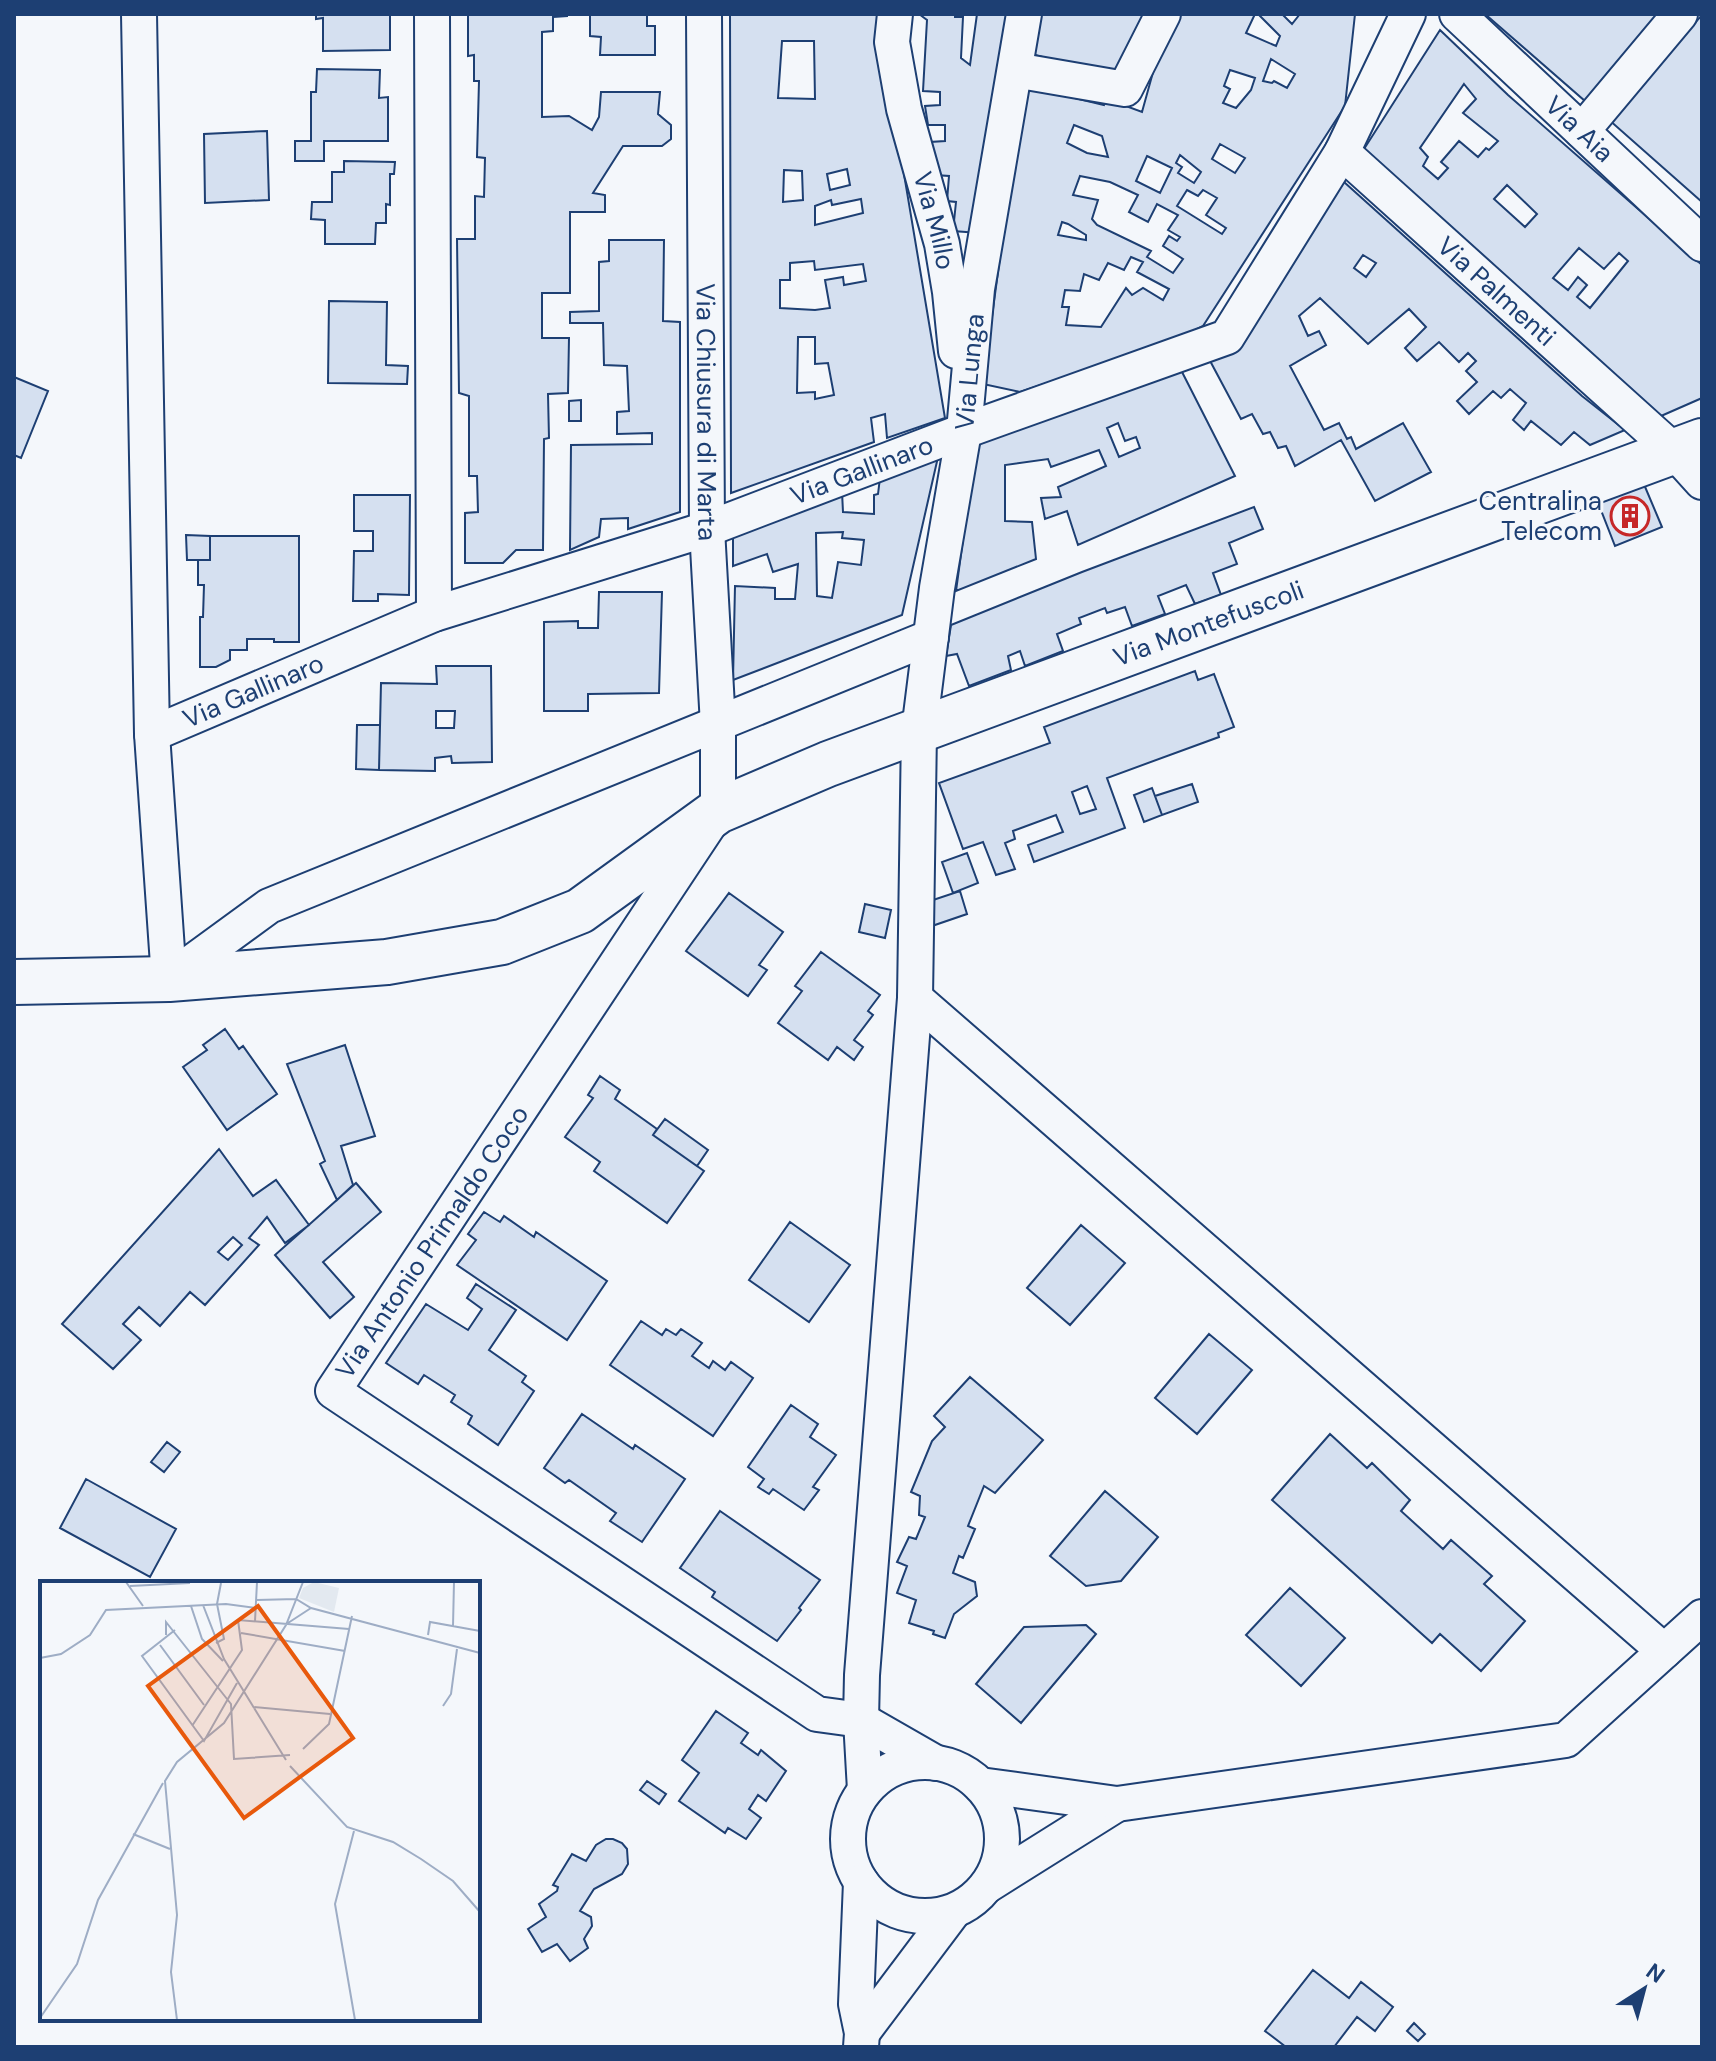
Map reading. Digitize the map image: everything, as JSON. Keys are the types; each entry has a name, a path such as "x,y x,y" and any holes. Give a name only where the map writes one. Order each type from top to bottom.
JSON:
{"main road":[{"name":"Via Montefuscoli","path":"14,982 169,979 387,962 502,942 580,911 718,811 828,764 1682,451"}],"street":[{"path":"139,14 152,734 169,979"},
{"path":"432,14 434,614"},
{"name":"Via Chiusura di Marta","path":"704,14 707,529 718,725 718,811"},
{"name":"Via Millo","path":"895,14 892,42 904,109 942,244 950,292 964,431"},
{"name":"Via Lunga","path":"865,1790 862,1675 915,998 919,731 964,431 977,289 1024,14"},
{"path":"1015,70 1125,89 1163,14"},
{"name":"Via Gallinaro","path":"152,734 434,614 707,529 964,431 1227,337 1342,152 1408,14"},
{"name":"Via Aia","path":"1457,14 1702,244"},
{"path":"1582,131 1680,14"},
{"name":"Via Palmenti","path":"1342,152 1682,451"},
{"path":"169,979 269,906 931,637"},
{"name":"Via Antonio Primaldo Coco","path":"718,811 333,1391 817,1714 861,1720"},
{"path":"915,998 1664,1651"},
{"path":"980,1785 1117,1804 1566,1740 1702,1617"},
{"path":"861,1720 936,1763 960,1770 980,1785 994,1802 1001,1823 1003,1844 998,1866 988,1885"},
{"path":"936,1763 909,1763 885,1773 865,1790 853,1811 848,1835 850,1859 861,1882 878,1901 902,1913 928,1917 953,1912 973,1901 988,1885 1117,1804"},
{"path":"861,1882 856,2004 862,2040"},
{"path":"862,2040 953,1912"}],"building":[{"path":"316,14 390,14 390,50 323,51 323,18 316,19"},
{"path":"468,14 567,14 553,17 553,31 542,32 542,117 569,116 592,130 599,117 601,92 660,92 658,114 671,125 671,139 662,146 623,146 593,193 605,195 605,212 570,212 570,293 542,293 542,338 569,338 568,393 548,394 549,438 544,439 543,550 516,550 503,563 465,563 465,513 478,512 477,476 469,476 469,396 459,393 457,239 475,239 475,196 484,197 485,158 477,157 479,81 474,81 474,55 468,56"},
{"path":"590,14 647,14 647,26 655,26 655,55 600,55 601,37 590,36"},
{"path":"730,14 884,14 889,85 945,418 887,438 885,414 871,418 874,442 731,493","holes":["782,41 814,41 815,99 778,98","847,169 850,185 830,190 827,174","784,170 802,171 803,200 783,202","861,199 863,213 815,225 815,206 831,200 832,205","814,261 815,270 863,264 866,281 844,285 843,277 825,280 830,308 780,308 780,280 790,280 790,263","798,337 815,337 815,364 828,363 834,395 815,399 815,392 797,393"]},
{"path":"919,14 955,14 955,17 963,17 961,58 970,65 977,14 1011,14 979,233 953,231 956,202 947,201 949,176 935,175 930,142 945,141 945,125 928,125 925,106 940,105 940,92 923,91 927,20"},
{"path":"1038,14 1153,14 1119,77 1031,54"},
{"path":"1177,14 1255,14 1246,33 1276,46 1280,36 1258,14 1282,14 1292,24 1300,14 1355,14 1345,106 1203,326 1178,339 1020,392 983,384 1025,86 1104,105 1107,99 1142,112 1160,47","holes":["1271,59 1295,74 1287,88 1274,81 1263,81","1230,70 1255,78 1251,90 1236,108 1223,103 1230,89 1224,86","1074,125 1102,136 1108,157 1087,153 1067,143","1220,144 1245,158 1235,173 1212,159","1180,155 1201,172 1194,183 1178,173 1182,167 1176,163","1147,156 1172,168 1160,193 1136,181","1080,176 1110,182 1138,195 1129,212 1148,222 1157,204 1178,215 1168,230 1180,237 1177,241 1169,236 1163,246 1183,259 1173,273 1147,257 1151,251 1097,225 1092,219 1098,200 1073,195","1187,190 1198,196 1203,190 1217,198 1206,215 1226,228 1222,234 1177,206","1062,222 1086,235 1086,240 1058,235","1131,257 1143,262 1137,272 1169,289 1163,300 1143,288 1132,295 1126,288 1101,327 1066,325 1069,307 1062,307 1065,290 1080,291 1084,274 1099,280 1108,263 1124,270"]},
{"path":"1485,14 1662,14 1585,101"},
{"path":"1702,15 1702,202 1608,119"},
{"path":"1440,30 1508,95 1702,265 1702,398 1661,416 1364,149","holes":["1464,84 1476,99 1463,113 1498,141 1478,157 1459,141 1441,162 1448,168 1438,179 1423,166 1428,157 1420,148","1507,185 1537,214 1525,227 1494,199","1579,248 1604,269 1619,253 1628,261 1590,308 1577,297 1587,285 1578,277 1568,290 1553,278"]},
{"path":"317,69 380,70 379,98 388,97 388,141 324,141 324,161 295,161 295,141 311,141 311,92 316,92"},
{"path":"267,131 269,200 205,203 204,134"},
{"path":"344,161 395,162 394,174 390,174 390,205 386,204 386,223 376,223 375,244 325,244 325,220 311,219 312,202 332,202 332,172 344,172"},
{"path":"1344,182 1582,396 1625,430 1590,445 1574,432 1561,445 1531,421 1524,430 1513,420 1526,403 1510,389 1501,398 1493,391 1469,414 1457,401 1477,382 1466,371 1476,361 1468,353 1459,362 1439,342 1417,361 1405,348 1426,327 1409,309 1368,344 1320,298 1299,316 1308,336 1319,331 1326,345 1290,366 1324,430 1339,423 1356,449 1403,423 1431,472 1375,501 1341,440 1295,466 1286,446 1278,448 1270,432 1263,434 1252,414 1241,419 1208,357 1307,235","holes":["1363,255 1376,263 1366,277 1354,268"]},
{"path":"609,240 664,240 663,321 680,322 680,512 628,529 628,518 601,519 599,537 570,550 571,445 652,444 652,433 617,434 617,412 629,411 627,366 604,365 603,323 570,323 570,312 599,311 599,262 609,261"},
{"path":"329,301 387,302 386,365 408,366 407,384 328,383"},
{"path":"1180,368 1235,476 1078,545 1067,511 1045,519 1041,498 1061,497 1058,487 1106,466 1099,450 1051,467 1048,459 1005,465 1005,521 1032,522 1036,559 956,591 976,443","holes":["1118,423 1125,441 1136,437 1140,448 1119,457 1107,428"]},
{"path":"14,377 48,391 21,458 14,455"},
{"path":"581,400 581,421 569,421 569,401"},
{"path":"938,457 902,615 733,680 735,586 775,588 775,599 795,599 798,564 773,572 767,554 733,566 733,532 842,492 843,512 874,514 874,495 878,494 880,478","holes":["843,532 842,538 864,540 861,565 838,562 832,598 817,596 816,533"]},
{"name":"Centralina Telecom","path":"1643,482 1662,527 1615,546 1597,500"},
{"path":"354,495 410,495 409,595 378,594 378,601 353,601 354,551 373,551 373,531 354,531"},
{"path":"1254,507 1263,529 1229,543 1237,564 1213,573 1221,595 1195,604 1186,585 1158,596 1165,614 1132,626 1125,607 1107,613 1105,608 1079,618 1081,624 1057,634 1063,651 1025,666 1020,651 1008,656 1011,670 969,686 957,654 946,656 951,625"},
{"path":"186,535 210,536 210,560 187,560"},
{"path":"210,536 299,536 299,642 247,639 247,650 230,650 230,660 216,667 200,667 200,617 203,617 204,585 198,585 198,560 210,560"},
{"path":"599,592 662,592 659,693 588,694 588,711 544,711 544,622 578,621 578,628 598,628"},
{"path":"436,666 491,666 492,762 452,763 451,756 435,758 435,771 379,770 381,683 437,684","holes":["436,711 455,711 454,728 436,728"]},
{"path":"1195,671 1198,680 1214,674 1234,727 1218,733 1219,737 1107,778 1125,828 1034,862 1028,845 1063,832 1056,815 1013,831 1015,839 1005,843 1015,869 996,875 983,842 963,849 939,783 1050,743 1044,727","holes":["1087,786 1096,809 1080,814 1072,792"]},
{"path":"357,725 380,725 379,770 356,769"},
{"path":"1192,784 1198,802 1162,815 1155,796"},
{"path":"1152,788 1162,815 1144,822 1134,795"},
{"path":"967,853 978,883 953,893 942,862"},
{"path":"960,891 967,914 929,927 930,901"},
{"path":"729,893 783,932 759,965 767,970 748,996 686,951"},
{"path":"865,904 891,910 885,938 859,932"},
{"path":"821,952 880,995 868,1011 873,1015 854,1040 863,1047 854,1060 837,1047 828,1060 778,1023 802,991 795,986"},
{"path":"225,1029 239,1049 243,1046 277,1094 227,1130 183,1067 207,1050 203,1045"},
{"path":"345,1045 375,1136 341,1146 353,1185 337,1200 320,1164 325,1161 287,1064"},
{"path":"600,1076 620,1090 615,1099 657,1129 653,1135 704,1171 667,1223 594,1171 600,1162 565,1137 593,1098 588,1095"},
{"path":"665,1119 708,1150 697,1166 653,1135"},
{"path":"219,1149 253,1196 276,1180 309,1225 285,1243 267,1217 249,1238 259,1245 205,1305 190,1292 160,1326 139,1307 123,1324 141,1340 113,1369 62,1324","holes":["233,1237 242,1245 228,1260 218,1252"]},
{"path":"356,1183 381,1212 323,1262 354,1297 330,1318 275,1255"},
{"path":"484,1212 500,1222 504,1216 534,1237 536,1232 607,1281 567,1340 457,1265 476,1240 468,1234"},
{"path":"790,1222 850,1265 809,1322 749,1280"},
{"path":"1081,1225 1125,1263 1070,1325 1027,1288"},
{"path":"476,1284 516,1310 489,1350 526,1376 522,1382 534,1391 498,1445 468,1424 472,1416 451,1402 455,1395 424,1375 418,1384 386,1363 426,1304 468,1330 482,1309 467,1298"},
{"path":"641,1321 662,1335 666,1329 676,1335 681,1329 702,1343 692,1356 709,1368 713,1361 725,1370 731,1362 753,1378 713,1436 610,1365"},
{"path":"1209,1334 1252,1370 1197,1434 1155,1398"},
{"path":"970,1377 1043,1440 995,1493 984,1486 968,1526 975,1529 953,1573 975,1582 977,1596 954,1614 945,1638 909,1623 916,1600 897,1593 907,1566 897,1562 909,1537 916,1539 925,1517 919,1515 920,1496 911,1492 932,1441 945,1427 934,1416"},
{"path":"791,1405 818,1424 810,1437 836,1455 813,1487 819,1490 804,1510 773,1489 769,1494 758,1487 764,1479 748,1467"},
{"path":"582,1414 685,1479 642,1542 610,1521 616,1513 569,1480 565,1483 544,1468"},
{"path":"1330,1434 1367,1468 1372,1463 1410,1500 1401,1511 1443,1549 1451,1540 1492,1576 1484,1584 1525,1621 1481,1671 1440,1634 1432,1643 1272,1500"},
{"path":"167,1442 180,1452 164,1472 151,1462"},
{"path":"86,1479 176,1529 150,1577 60,1528"},
{"path":"1105,1491 1158,1537 1121,1581 1086,1586 1050,1556"},
{"path":"720,1511 820,1580 777,1641 712,1597 715,1592 680,1568"},
{"path":"1290,1588 1345,1638 1301,1686 1246,1635"},
{"path":"1086,1625 1096,1634 1021,1723 976,1684 1024,1627"},
{"path":"716,1711 748,1733 741,1743 758,1755 761,1750 786,1771 766,1801 758,1795 749,1809 761,1818 746,1839 728,1828 725,1833 679,1801 699,1773 682,1760"},
{"path":"647,1781 666,1794 659,1804 640,1790"},
{"path":"606,1839 622,1843 627,1849 628,1864 622,1874 594,1889 580,1911 591,1917 592,1926 584,1939 588,1948 570,1961 557,1944 542,1952 528,1929 546,1917 539,1904 557,1891 558,1887 553,1885 572,1854 586,1861 596,1845"},
{"path":"1313,1970 1349,1998 1361,1982 1393,2007 1375,2031 1357,2017 1334,2047 1286,2047 1265,2031"},
{"path":"1414,2023 1425,2034 1418,2041 1407,2031"}],"place":[{"name":"Centralina Telecom","path":"1630,516"}]}
